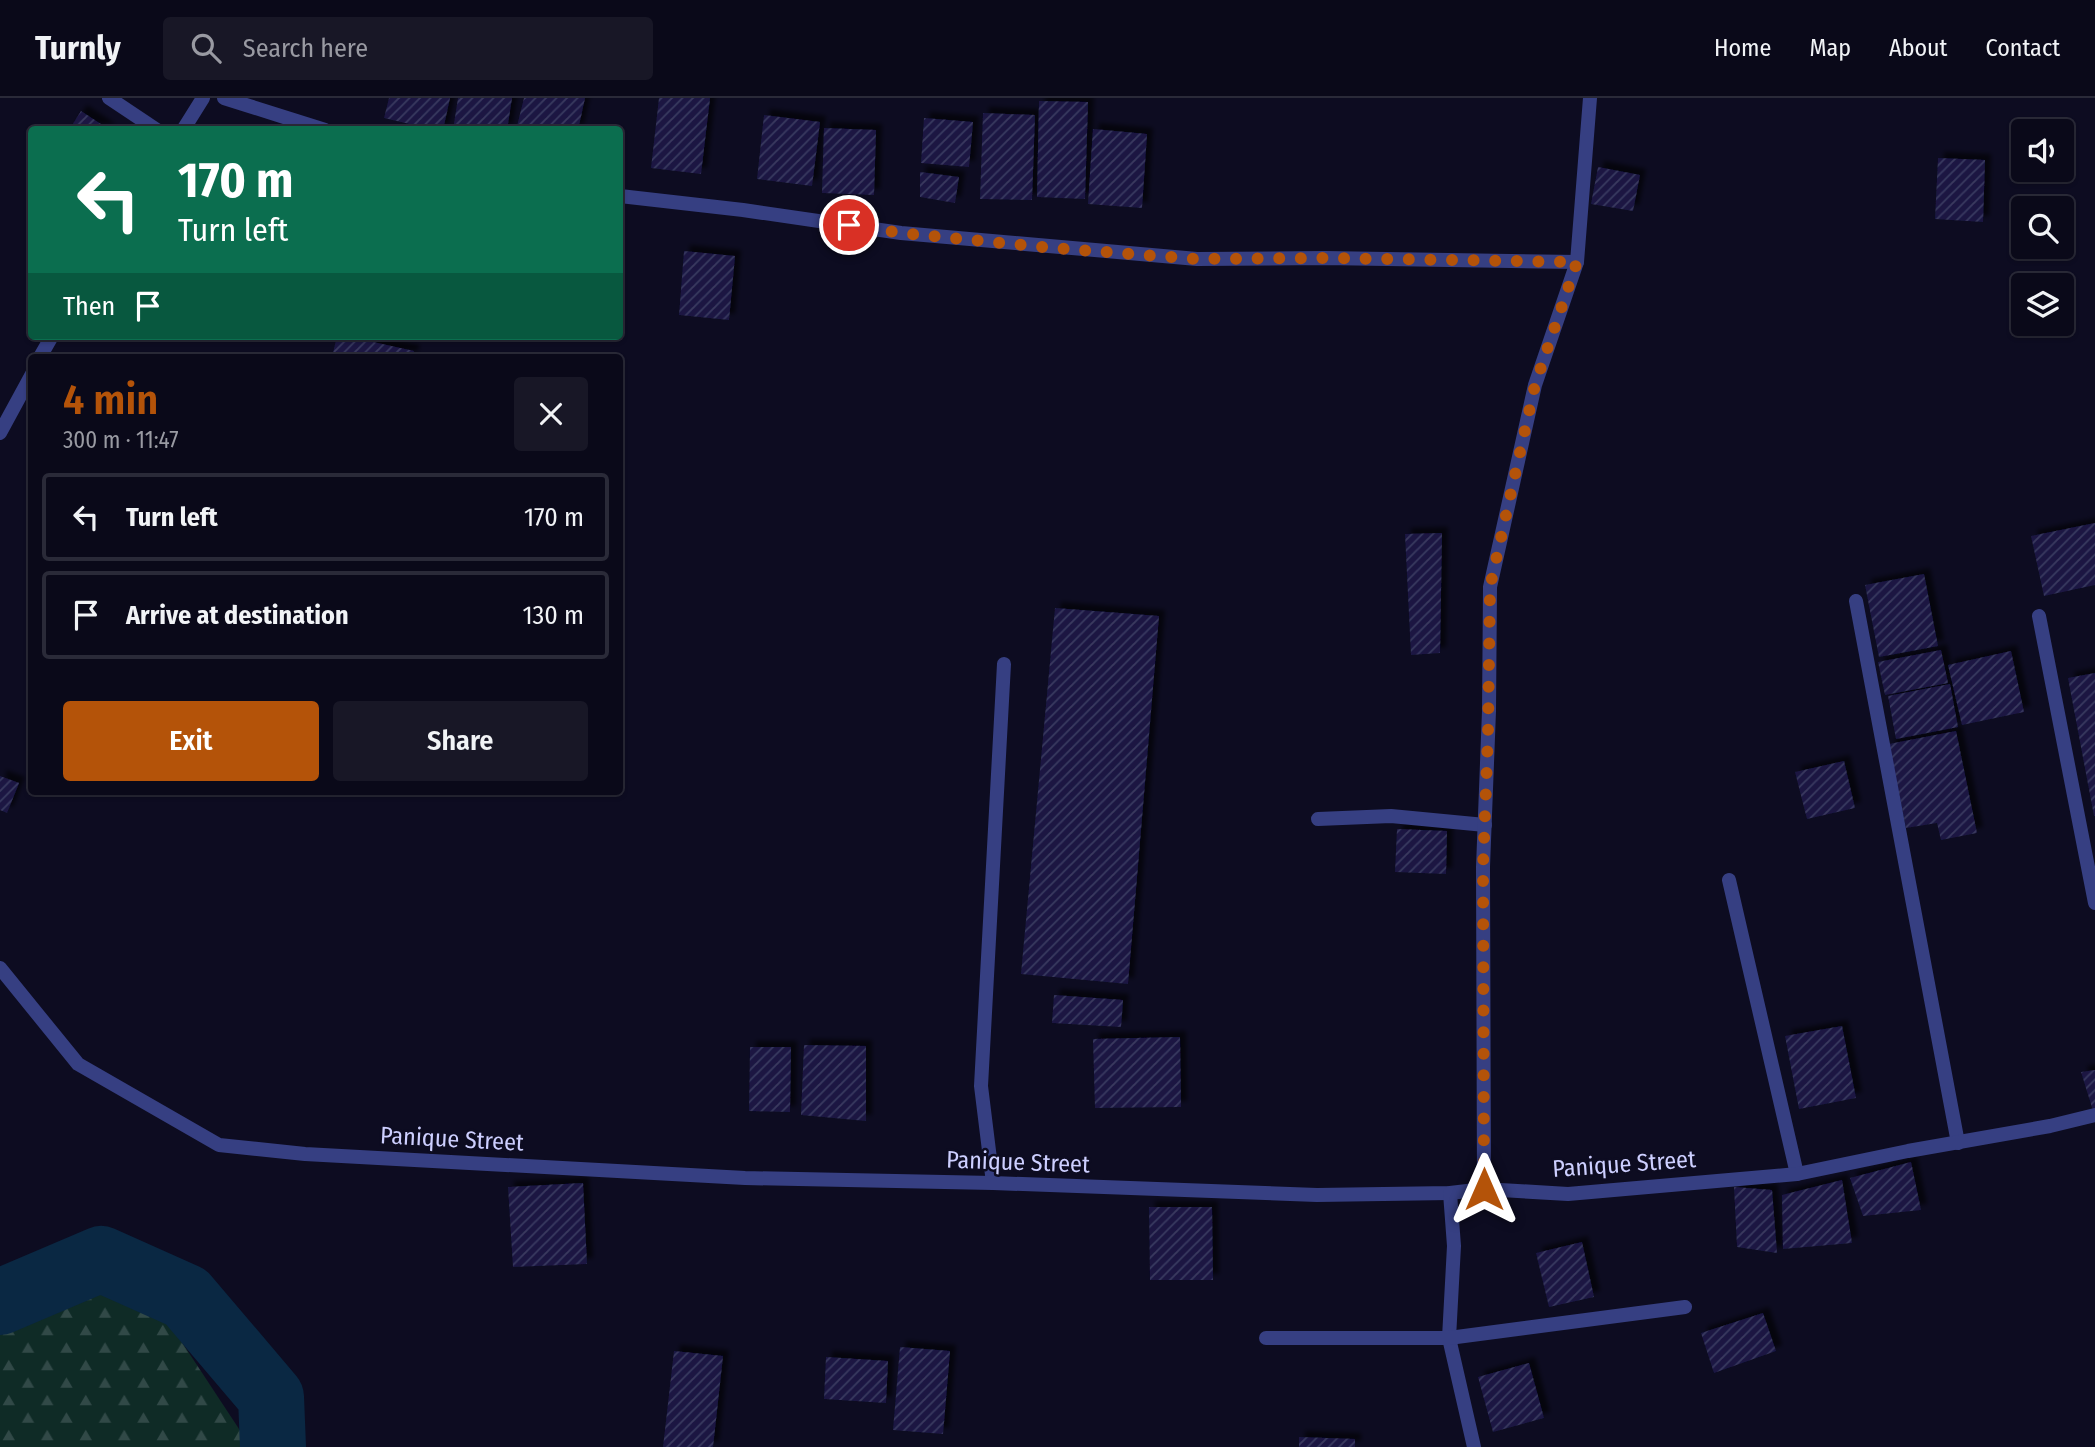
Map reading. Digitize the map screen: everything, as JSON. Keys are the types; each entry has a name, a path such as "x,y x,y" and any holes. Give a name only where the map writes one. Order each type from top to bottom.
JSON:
{"street":[{"path":"109,98 151,126"},
{"path":"186,126 204,98"},
{"path":"224,98 312,126"},
{"path":"1484,1189 1483,867 1490,587 1535,385 1577,262 1590,98"},
{"path":"623,196 743,210 901,233 1197,259 1577,262"},
{"path":"0,433 28,381"},
{"path":"1856,601 1958,1143"},
{"path":"2039,616 2095,903"},
{"path":"993,1183 981,1086 1004,664"},
{"path":"1318,819 1391,816 1485,825"},
{"path":"1729,880 1797,1174"},
{"name":"Panique Street","path":"0,968 78,1064 219,1145 305,1154 745,1178 993,1183 1317,1195 1450,1193 1484,1189 1568,1194 1797,1174 2095,1115"},
{"path":"1450,1193 1454,1246 1449,1338 1474,1447"},
{"path":"1266,1338 1449,1338 1685,1307"}],"green space":[{"path":"87,1285 162,1312 241,1432 240,1447 0,1447 0,1322"}],"building":[{"path":"389,98 450,98 444,126 418,126 384,118"},
{"path":"458,98 512,98 508,126 454,126"},
{"path":"524,98 585,98 579,126 517,126"},
{"path":"659,98 710,98 701,174 651,168"},
{"path":"1039,101 1088,102 1085,199 1037,197"},
{"path":"81,111 104,126 72,126"},
{"path":"983,113 1035,115 1032,200 980,199"},
{"path":"764,115 820,122 812,186 757,179"},
{"path":"924,118 973,122 969,167 921,163"},
{"path":"824,128 876,130 874,195 822,193"},
{"path":"1093,129 1147,134 1142,208 1088,204"},
{"path":"1938,158 1985,160 1983,222 1935,219"},
{"path":"1598,167 1640,175 1633,211 1591,204"},
{"path":"920,172 959,177 955,203 920,197"},
{"path":"684,251 735,256 729,320 679,315"},
{"path":"336,340 364,340 414,351 413,354 333,354"},
{"path":"2095,523 2095,585 2044,596 2031,536"},
{"path":"1442,533 1440,653 1411,655 1405,534"},
{"path":"1924,574 1938,646 1879,657 1865,585"},
{"path":"1055,608 1159,616 1128,984 1021,974"},
{"path":"1941,650 1948,683 1885,695 1878,662"},
{"path":"2011,651 2024,712 1962,725 1948,665"},
{"path":"2095,673 2095,816 2094,816 2068,678"},
{"path":"1950,684 1958,727 1896,739 1888,696"},
{"path":"1956,731 1977,833 1941,840 1937,823 1906,828 1889,744"},
{"path":"1844,761 1855,808 1807,819 1795,772"},
{"path":"0,776 19,783 7,813 0,810"},
{"path":"1397,829 1447,831 1446,874 1395,872"},
{"path":"1054,995 1123,1000 1121,1027 1052,1023"},
{"path":"1842,1026 1856,1098 1799,1109 1785,1036"},
{"path":"1180,1037 1181,1107 1095,1108 1093,1039"},
{"path":"804,1045 866,1046 866,1121 801,1115"},
{"path":"750,1047 791,1047 790,1112 749,1111"},
{"path":"2095,1070 2095,1114 2094,1114 2081,1072"},
{"path":"1911,1162 1921,1210 1863,1216 1850,1178"},
{"path":"1842,1180 1852,1243 1783,1249 1782,1195"},
{"path":"583,1183 587,1264 513,1267 508,1187"},
{"path":"1734,1187 1772,1190 1777,1253 1737,1247"},
{"path":"1149,1207 1212,1207 1213,1280 1150,1280"},
{"path":"1582,1242 1594,1297 1549,1307 1536,1253"},
{"path":"1763,1313 1776,1351 1714,1373 1701,1333"},
{"path":"900,1347 950,1351 943,1434 893,1430"},
{"path":"674,1351 723,1356 713,1447 663,1447"},
{"path":"826,1357 888,1361 886,1403 824,1399"},
{"path":"1529,1363 1544,1418 1493,1432 1478,1377"},
{"path":"1299,1437 1355,1439 1355,1447 1299,1447"}],"waterway":[{"path":"0,1302 101,1259 186,1297 271,1397 273,1447"}],"route":[{"path":"849,225 901,233 1053,248 1197,259 1577,262 1535,385 1490,587 1483,867 1484,1189"}]}
